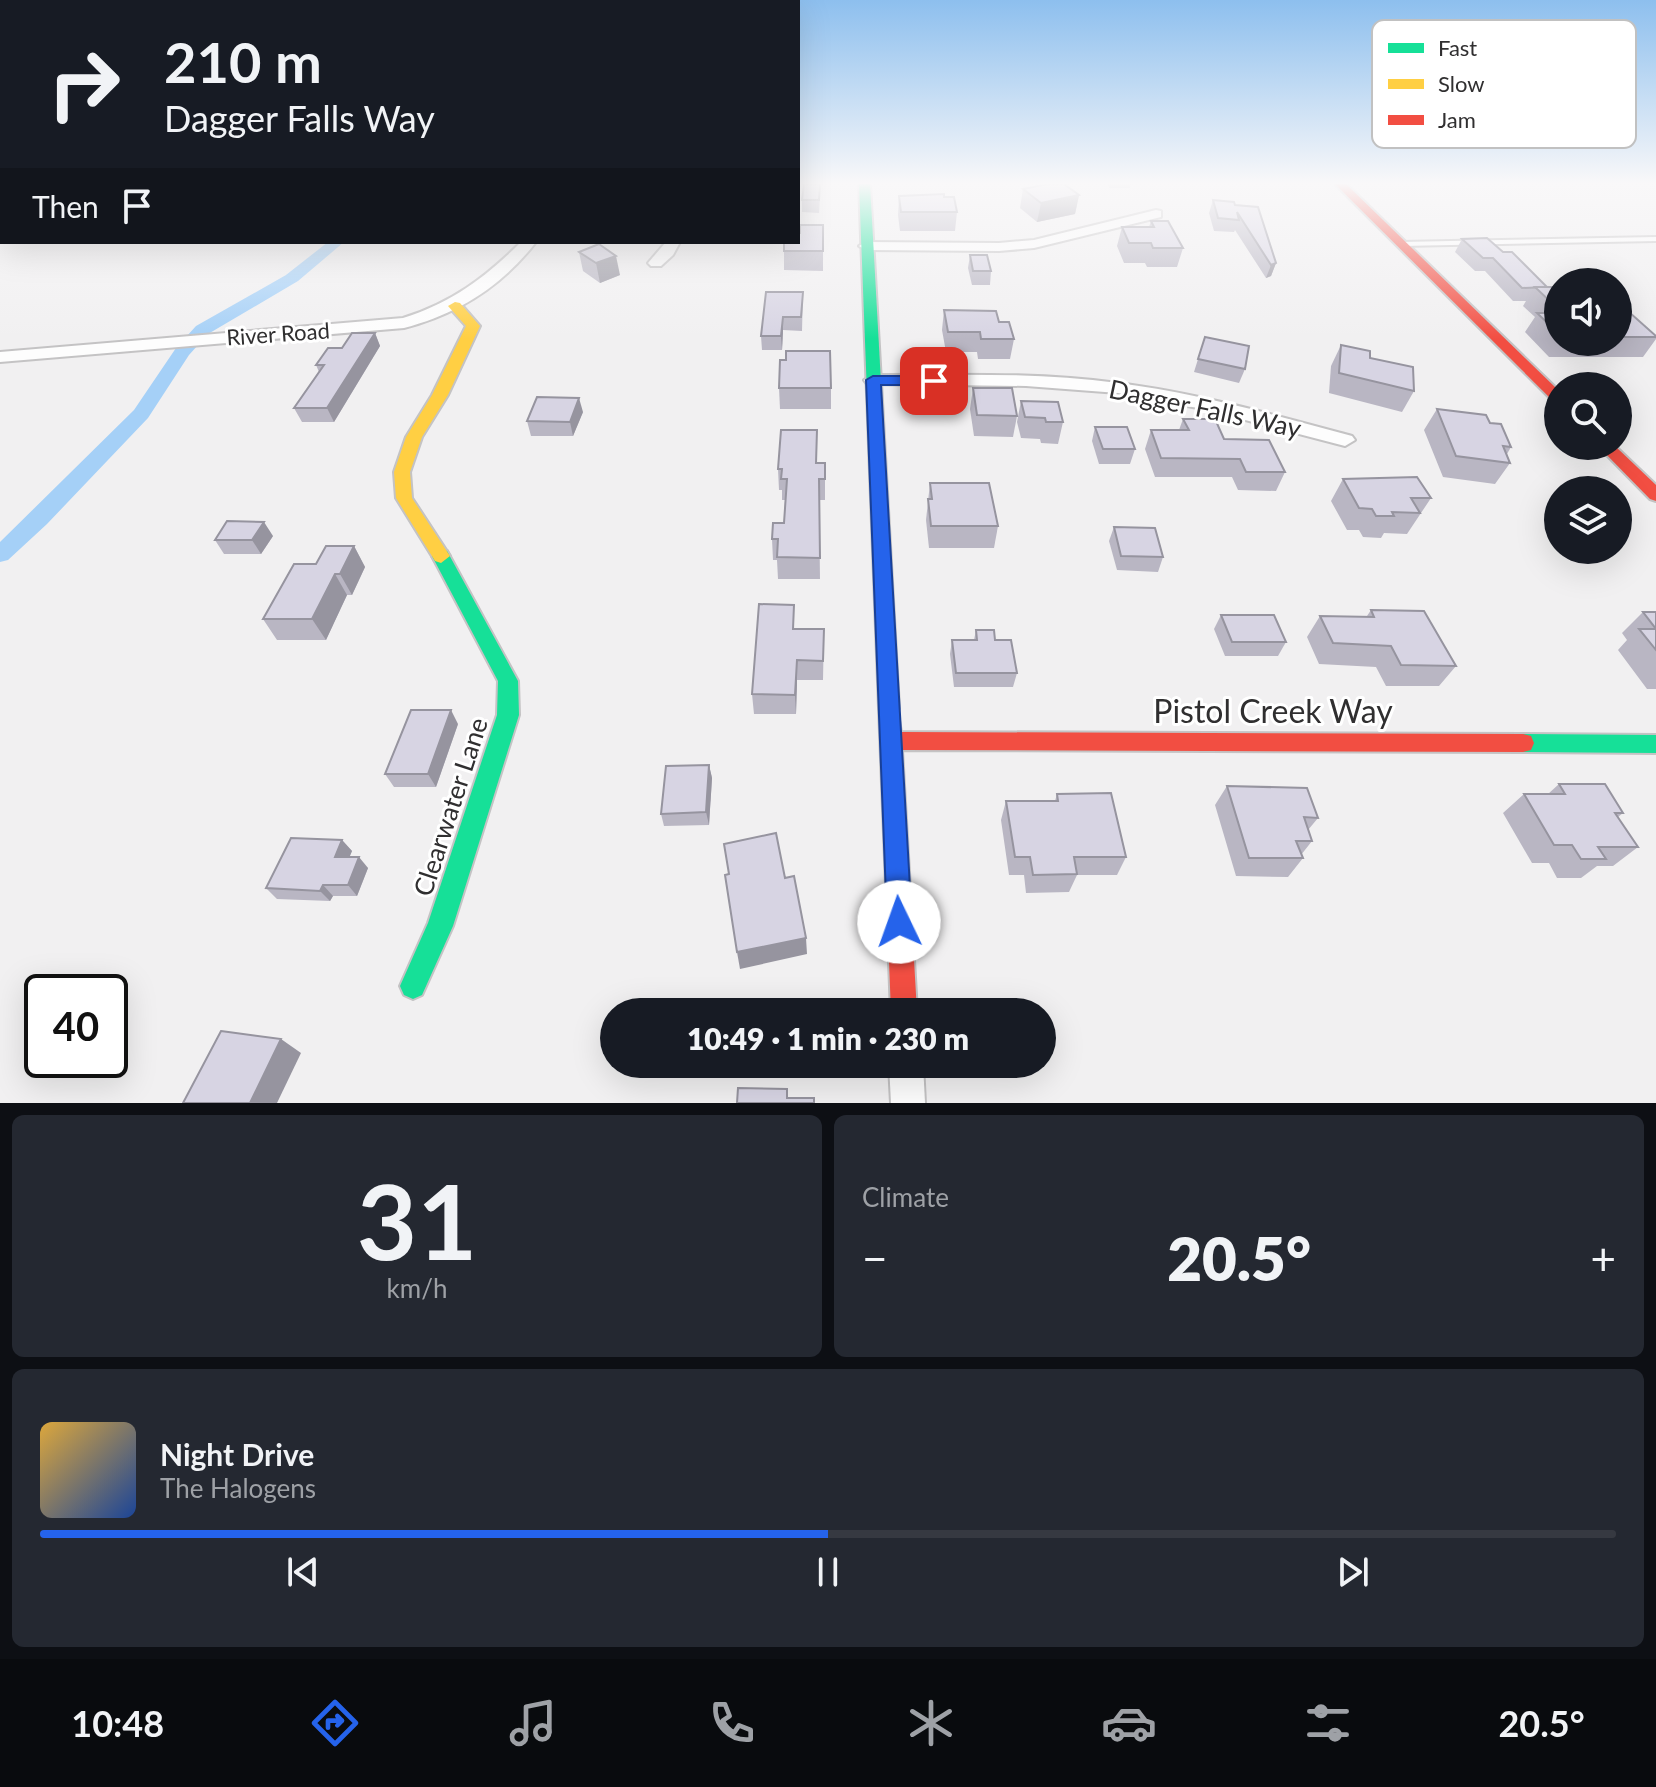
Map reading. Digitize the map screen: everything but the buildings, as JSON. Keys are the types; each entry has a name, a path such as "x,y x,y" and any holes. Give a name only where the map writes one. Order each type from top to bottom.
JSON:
{"street":[{"path":"866,235 903,998"},
{"path":"866,246 999,247 1034,244 1069,235"},
{"path":"1392,235 1544,384"},
{"name":"River Road","path":"0,357 404,323 455,306 497,276 527,244"},
{"path":"656,263 672,244"},
{"name":"Clearwater Lane","path":"413,986 440,926 508,715 508,681 456,579 404,498 402,472 414,437 440,395 473,326 455,306"},
{"name":"Dagger Falls Way","path":"873,380 1055,382 1118,388 1179,398 1345,440"},
{"path":"1620,460 1656,495"},
{"name":"Pistol Creek Way","path":"891,741 1656,744"},
{"path":"907,1078 908,1103"}],"lane":[{"path":"1401,244 1656,239"}],"waterway":[{"path":"0,554 39,519 141,414 182,352 202,330 292,278 334,244"}],"traffic: fast":[{"path":"866,235 889,708"},
{"path":"413,986 440,926 508,715 508,681 441,556"},
{"path":"1523,743 1656,744"}],"traffic: slow":[{"path":"441,556 404,498 402,472 414,437 440,395 473,326 455,306"}],"traffic: jam":[{"path":"1392,235 1544,384"},
{"path":"1620,460 1656,495"},
{"path":"889,708 903,998"},
{"path":"891,741 1523,743"}],"route":[{"path":"899,922 873,380 934,381"}]}
